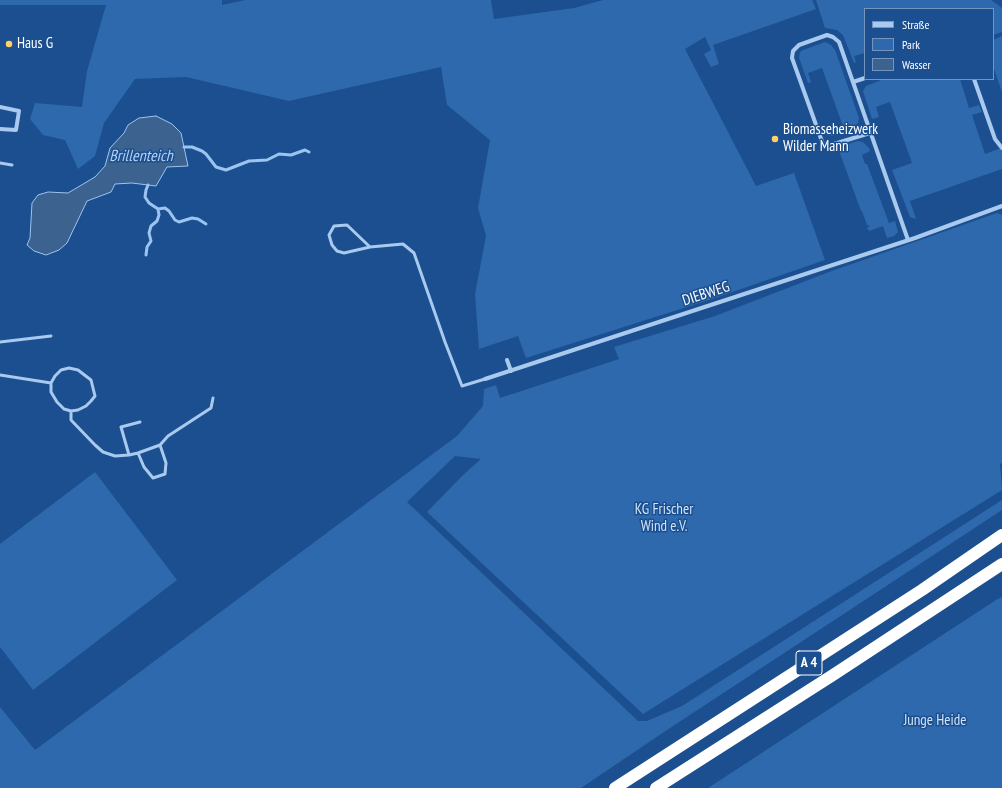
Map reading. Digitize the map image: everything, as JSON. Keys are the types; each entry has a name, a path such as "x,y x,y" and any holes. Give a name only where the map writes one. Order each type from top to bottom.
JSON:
{"highway":[{"name":"A 4","path":"615,788 922,590 1002,535"},
{"name":"A 4","path":"656,788 833,675 1002,564"}],"street":[{"path":"870,133 824,147 792,58 793,51 799,45 827,35 833,37 839,42 908,240"},
{"path":"853,82 864,78"},
{"path":"974,80 995,139 1002,148"},
{"path":"0,107 19,111 16,130 0,129"},
{"name":"DIEBWEG","path":"485,380 908,240 1002,206"},
{"path":"507,360 511,371"}],"lane":[{"path":"0,164 12,165"},
{"path":"370,247 347,225 334,226 330,235 332,245 337,251 344,253 370,247 403,244 414,253 442,336 462,386 485,380"},
{"path":"0,342 51,336"},
{"path":"69,368 78,370 91,380 95,396 91,401 78,410 71,411 64,409 57,402 52,392 52,383 55,376 61,370 69,368"},
{"path":"0,375 52,383"},
{"path":"71,411 71,420 103,452 115,456 129,455 160,445 168,436 211,408 213,398"},
{"path":"129,455 121,427 140,422"},
{"path":"138,453 144,467 153,478 165,474 166,463 160,445"}],"green space":[{"path":"0,0 222,0 222,5 245,0 491,0 494,19 574,8 603,0 812,0 816,9 713,45 719,64 711,67 704,54 711,50 705,37 685,49 756,186 794,173 825,260 712,299 526,358 518,336 479,349 475,294 486,236 478,208 490,140 447,105 441,67 289,101 186,77 135,79 104,123 95,156 78,169 65,140 43,135 30,119 35,103 82,107 87,71 106,5 0,5"},
{"path":"816,0 991,0 1002,8 1002,32 994,35 994,8 864,8 864,53 854,56 856,62 854,63 843,35 837,30 825,28"},
{"path":"1002,36 1002,92 994,69 994,40"},
{"path":"825,42 831,45 835,50 859,118 858,123 851,129 832,136 828,135 825,130 828,129 830,134 844,129 822,68 808,73 811,82 808,83 799,58 800,52 803,50"},
{"path":"881,80 960,80 969,108 979,105 982,112 972,115 985,154 1001,148 1002,169 910,201 916,219 910,217 892,170 912,163 890,102 876,107 879,117 872,119 863,91 866,86"},
{"path":"857,141 863,142 869,148 870,151 862,155 865,164 867,164 889,223 895,221 898,232 894,236 887,238 883,226 869,231 867,228 870,226 867,225 861,211 838,148"},
{"name":"KG Frischer Wind e.V.","path":"997,213 1002,215 1002,463 1000,464 1002,490 643,714 427,512 481,459 455,456 407,502 638,721 647,721 682,706 1002,500 1002,510 581,788 0,788 0,707 35,750 457,436 483,406 484,389 496,385 500,398 619,359 614,347 715,316 829,272"},
{"path":"95,472 177,580 33,690 0,647 0,544"},
{"name":"Junge Heide","path":"1002,597 1002,788 708,788 996,600"}],"water":[{"name":"Brillenteich","path":"156,116 172,124 181,133 188,166 167,167 156,186 132,183 115,184 111,192 87,201 67,243 59,250 46,255 34,251 27,245 30,238 32,203 38,195 48,192 68,193 95,177 105,166 110,148 124,133 128,125 139,118"}],"waterway":[{"path":"184,147 192,147 202,151 216,167 226,170 249,161 267,160 279,154 291,155 305,150 309,152"},
{"path":"146,255 147,247 151,241 149,233 151,226 157,221 159,215 158,209 149,203 145,197 148,185"},
{"path":"158,209 165,208 175,220 179,222 192,218 198,219 206,224"}],"place":[{"name":"Haus G","path":"9,44"},
{"name":"Biomasseheizwerk Wilder Mann","path":"775,139"}]}
